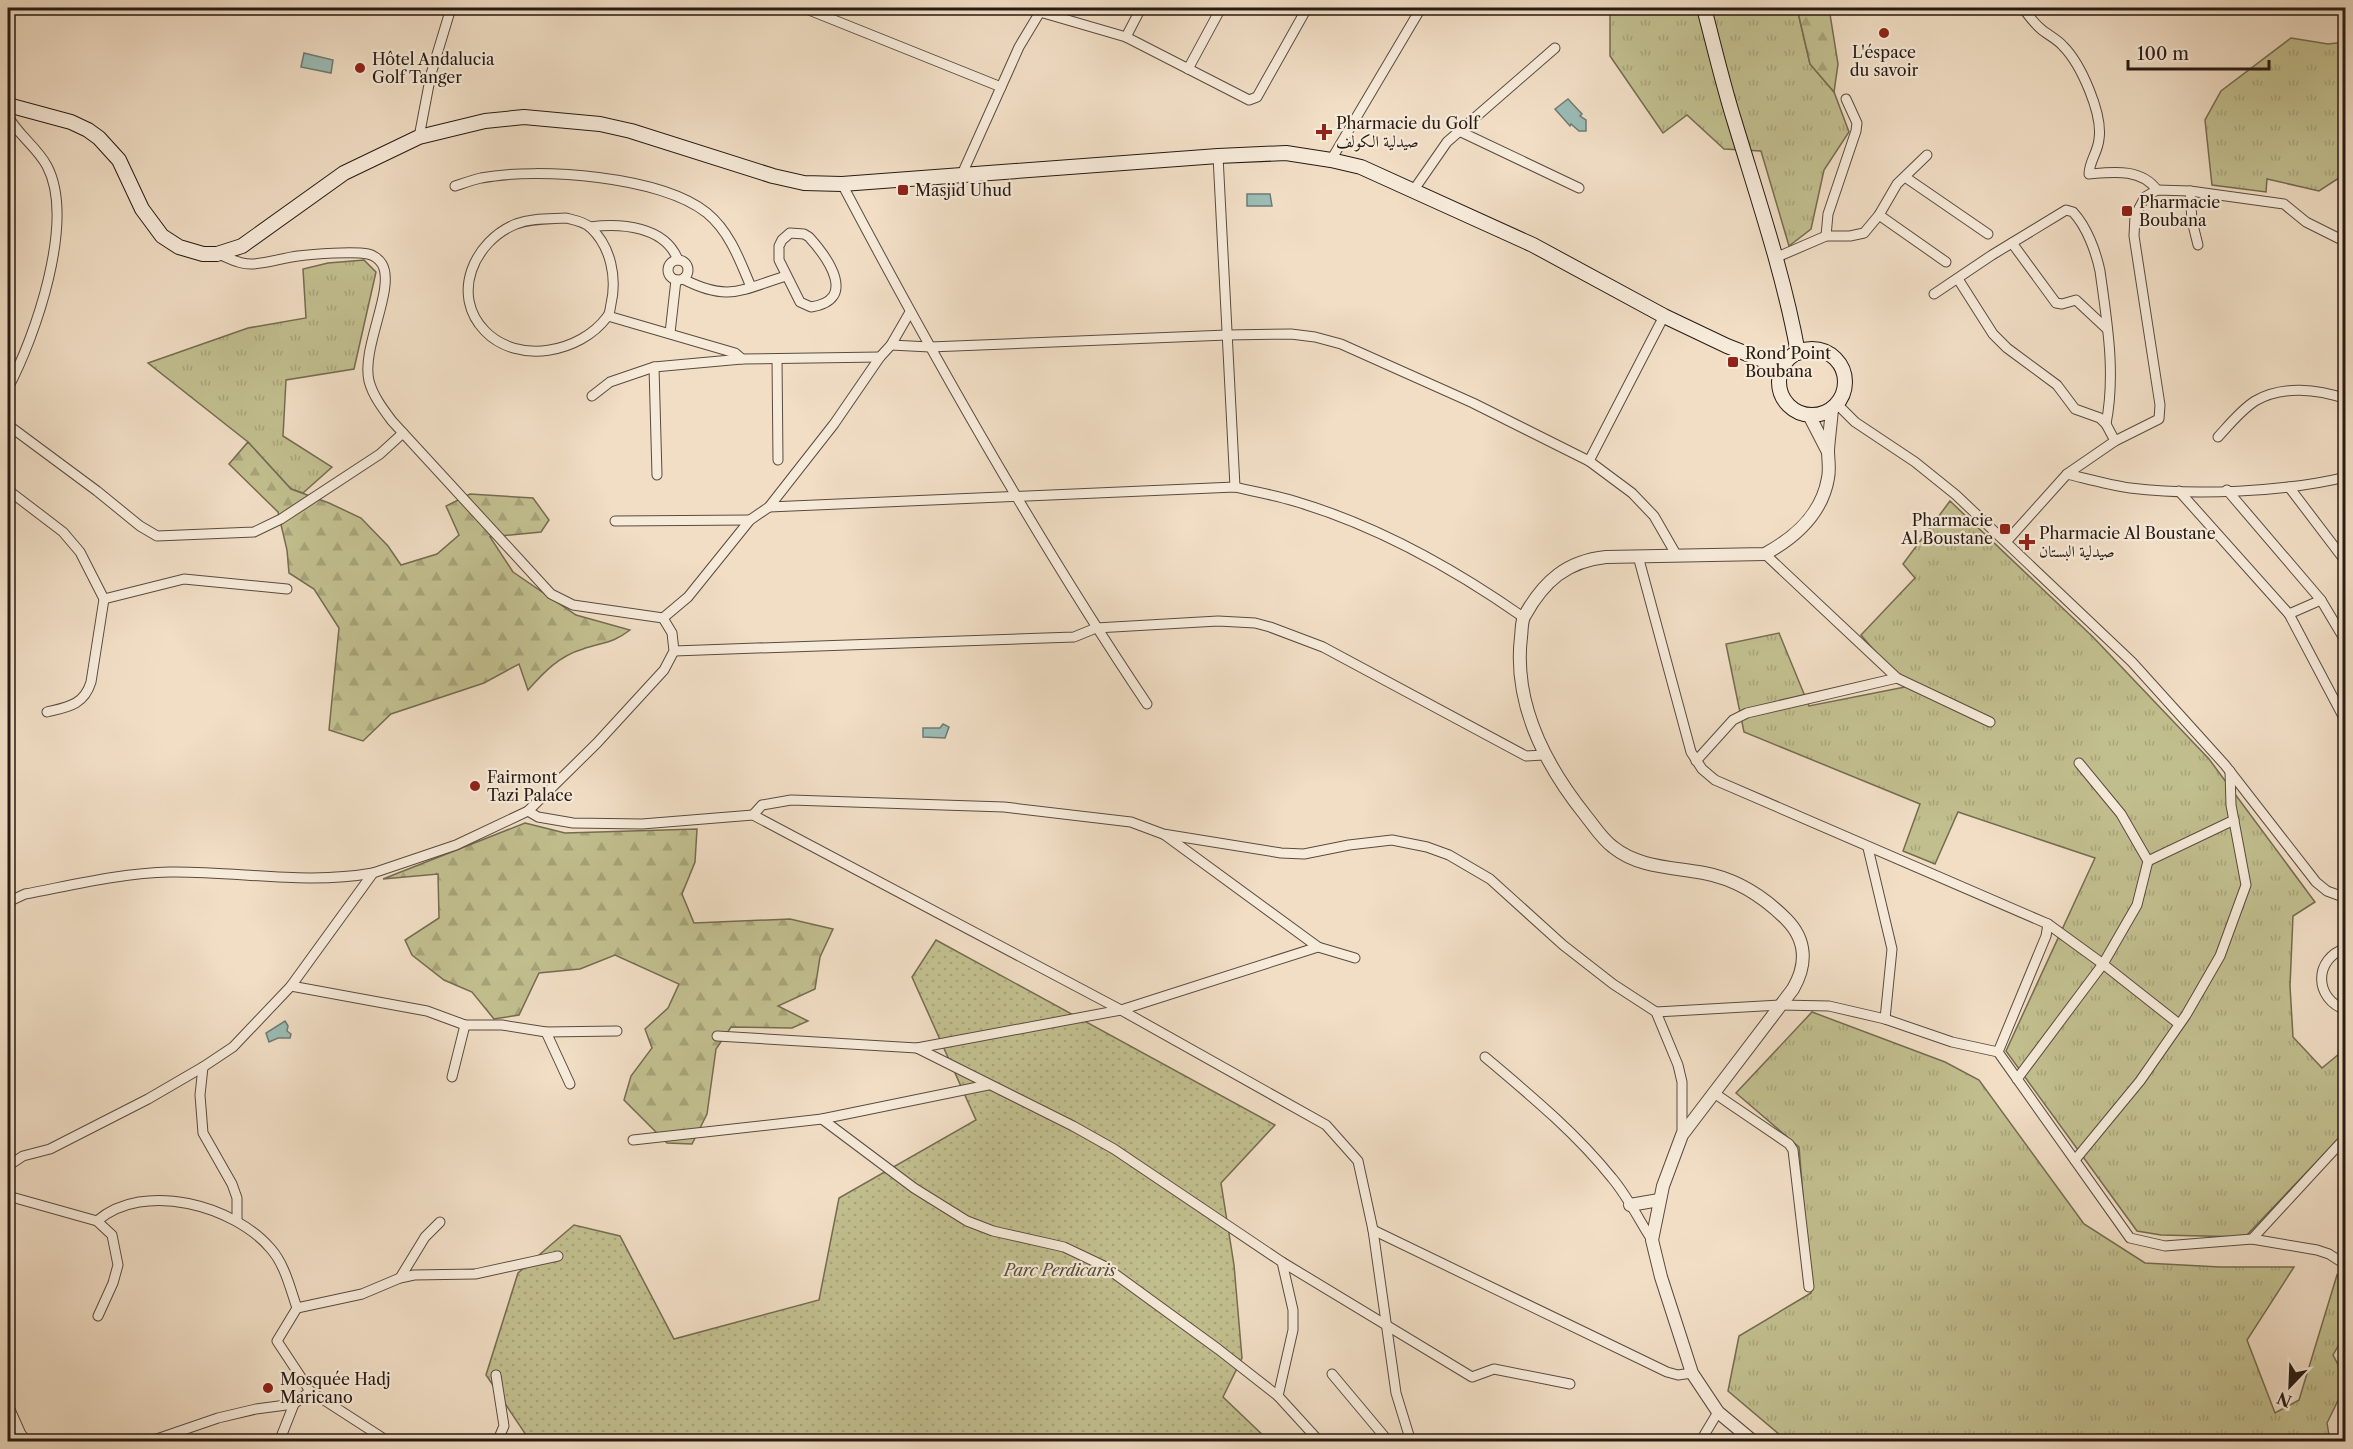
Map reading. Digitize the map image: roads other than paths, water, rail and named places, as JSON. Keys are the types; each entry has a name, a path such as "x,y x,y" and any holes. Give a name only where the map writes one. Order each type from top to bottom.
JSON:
{"main road":[{"path":"1704,8 1792,318 1798,353"},
{"path":"8,105 63,120 88,130 99,138 118,160 142,209 162,236 186,250 203,254 217,254 248,242 344,173 419,137 485,121 524,117 568,120 632,131 773,176 804,183 842,184 1286,153 1361,167 1533,245 1664,316 1781,373"},
{"path":"1792,318 1812,350"},
{"path":"1812,350 1830,355 1838,363 1844,373 1845,384 1843,394 1834,406 1821,414 1809,415 1799,412 1784,399 1780,389 1781,373 1790,358 1798,353 1812,350"}],"street":[{"path":"419,137 431,74 451,8"},
{"path":"804,8 1001,87"},
{"path":"1126,37 1141,8"},
{"path":"1188,69 1221,8"},
{"path":"962,174 1018,47 1043,10 1126,37 1245,99 1255,99 1307,8"},
{"path":"1331,160 1421,8"},
{"path":"2023,8 2040,28 2065,48 2086,84 2097,113 2099,127 2099,139 2089,166 2089,174 2127,173 2149,180 2157,190"},
{"path":"1413,191 1447,142 1555,48"},
{"path":"1826,236 1828,214 1856,131 1857,123 1846,99"},
{"path":"8,116 11,123 29,140 48,168 56,196 56,214 45,295 27,349 8,388"},
{"path":"1459,131 1578,188"},
{"path":"1218,156 1235,487"},
{"path":"1775,258 1826,236 1850,236 1864,233 1879,216 1891,194 1905,177 1928,156"},
{"path":"455,186 479,178 506,175 600,176 652,188 688,201 707,213 723,229 752,287"},
{"path":"1905,177 1988,234"},
{"path":"842,184 910,312 1017,498 1096,628 1147,704"},
{"path":"2006,542 2067,474 2115,441 2159,418 2160,411 2134,236 2135,216 2145,196 2157,190 2190,191 2284,204 2306,222 2346,242"},
{"path":"2190,191 2192,221 2198,245"},
{"path":"1934,294 2066,210 2073,212 2086,233 2097,258 2112,366 2106,424"},
{"path":"1879,216 1946,262"},
{"path":"590,227 603,244 611,263 613,282 608,316 582,339 567,346 549,350 523,351 496,340 485,332 471,308 468,278 478,254 501,232 535,219 566,218 590,227 621,225 652,234 674,249 678,260 684,262 688,268 687,274 679,279 670,333"},
{"path":"790,233 804,234 815,244 836,280 837,291 828,303 811,307 800,302 786,276 780,260 779,246 790,233"},
{"path":"2012,243 2056,303 2062,304 2076,300 2107,329"},
{"path":"217,254 252,264 300,256 368,254 380,261 384,267 386,280 370,342 368,364 369,380 382,408 551,594 573,605 663,618 688,597 750,520 769,507 834,424 880,357 891,345 910,312"},
{"path":"679,279 713,292 730,293 786,276"},
{"path":"1958,279 1986,325 2001,342 2057,385 2075,409 2089,412 2106,424 2115,441"},
{"path":"608,316 735,353 742,359"},
{"path":"1589,461 1664,316"},
{"path":"891,345 930,347 1227,335 1291,334 1315,337 1341,345 1473,403 1589,461 1632,493 1654,516 1677,556"},
{"path":"592,396 610,382 654,367 742,359 880,357"},
{"path":"777,359 777,460"},
{"path":"654,367 657,475"},
{"path":"2218,437 2255,401 2275,393 2293,390 2310,391 2346,399"},
{"path":"1652,1240 1659,1200 1682,1135 1793,989 1802,974 1804,957 1800,941 1787,920 1738,883 1704,873 1650,864 1613,847 1567,792 1544,755 1529,716 1518,659 1523,617 1554,576 1572,564 1589,559 1766,554 1785,543 1809,520 1823,496 1829,476 1828,451 1834,406 1915,462 1956,495 2132,662 2229,771 2316,882 2327,891 2346,898"},
{"path":"1809,415 1828,451"},
{"path":"8,425 140,526 158,536 254,532 281,519 370,460 403,433"},
{"path":"2067,474 2131,488 2179,491 2289,487 2346,477"},
{"path":"769,507 1235,487 1293,500 1387,537 1473,582 1523,617"},
{"path":"2289,487 2346,562"},
{"path":"8,490 63,532 80,552 104,599 91,682 86,695 69,707 47,712"},
{"path":"2227,490 2321,600 2346,642"},
{"path":"2179,491 2289,614 2346,722"},
{"path":"615,521 750,520"},
{"path":"1766,554 1897,678 1990,722"},
{"path":"1638,556 1691,752 1696,761 1715,780 2048,924 2179,1024"},
{"path":"104,599 184,579 287,589"},
{"path":"2289,614 2321,600"},
{"path":"8,902 25,894 135,873 172,872 309,879 347,878 373,873 456,845 528,811 597,743 664,670 674,651 672,633 663,618"},
{"path":"674,651 1074,637 1096,628 1218,621 1256,623 1323,647 1526,756 1544,755"},
{"path":"1696,761 1733,720 1747,713 1897,678"},
{"path":"2017,1079 2103,964 2137,905 2148,861 2121,814 2079,764"},
{"path":"2075,1160 2140,1081 2179,1024 2220,956 2246,885 2234,820 2229,771"},
{"path":"753,815 762,804 791,800 1004,807 1131,822 1163,834 1281,852 1304,854 1349,845 1392,840 1427,847 1449,855 1490,879 1563,945 1613,984 1656,1012 1678,1065 1682,1082 1684,1111 1682,1135"},
{"path":"528,811 538,817 573,823 642,824 753,815 1120,1010 1326,1125 1358,1161 1373,1230 1396,1393 1412,1442"},
{"path":"2148,861 2234,820"},
{"path":"1163,834 1318,946 1355,958"},
{"path":"1868,848 1892,949 1885,1019"},
{"path":"8,1166 23,1156 50,1149 203,1067 246,1035 291,986 373,873"},
{"path":"1998,1052 2046,936 2048,924"},
{"path":"717,1036 917,1048 1120,1010 1318,946"},
{"path":"2346,948 2330,957 2324,964 2321,976 2325,996 2331,1003 2346,1010"},
{"path":"291,986 427,1011 465,1025 502,1025 546,1032 617,1030"},
{"path":"1656,1012 1780,1005 1829,1006 1885,1019 1952,1042 1998,1052 2130,1238 2165,1246 2252,1239 2317,1250 2329,1254 2346,1265"},
{"path":"452,1077 465,1025"},
{"path":"546,1032 570,1084"},
{"path":"917,1048 1114,1149 1282,1262 1472,1377 1494,1370 1570,1384"},
{"path":"1485,1057 1553,1115 1614,1180 1652,1240 1661,1277 1692,1373 1718,1412 1754,1442"},
{"path":"203,1067 200,1095 203,1133 232,1184 237,1198 237,1221"},
{"path":"633,1140 822,1119 988,1085"},
{"path":"1714,1093 1789,1144 1793,1150 1809,1287"},
{"path":"822,1119 914,1188 967,1221 993,1231 1064,1247 1104,1266 1278,1396 1320,1442"},
{"path":"2252,1239 2346,1137"},
{"path":"8,1196 97,1221 112,1235 118,1265 113,1283 98,1316"},
{"path":"97,1221 109,1212 133,1202 161,1199 188,1204 237,1221 265,1243 278,1258 297,1308"},
{"path":"1630,1205 1659,1200"},
{"path":"400,1278 425,1237 440,1222"},
{"path":"1373,1230 1667,1372 1678,1375 1692,1373"},
{"path":"389,1442 310,1391 278,1341 297,1308 362,1294 400,1278 446,1273 475,1274 558,1256"},
{"path":"1278,1396 1293,1330 1293,1310 1282,1262"},
{"path":"1332,1374 1389,1442"},
{"path":"496,1375 504,1425 497,1442"},
{"path":"279,1442 294,1404 310,1391"},
{"path":"148,1442 218,1418 256,1409 294,1404"},
{"path":"8,1405 21,1434 28,1442"},
{"path":"1700,1442 1718,1412"}],"water":[{"path":"304,53 333,60 331,73 301,67"},
{"path":"1568,99 1582,114 1580,116 1586,120 1586,131 1579,131 1571,124 1570,126 1555,109"},
{"path":"1247,194 1270,194 1272,206 1247,206"},
{"path":"943,724 949,727 945,738 923,737 923,728 940,728"},
{"path":"285,1021 288,1026 287,1031 291,1034 290,1038 278,1038 269,1042 266,1033"}],"place":[{"name":"L'éspace du savoir","path":"1884,33"},
{"name":"Hôtel Andalucia Golf Tanger","path":"360,68"},
{"name":"Pharmacie du Golf صيدلية الكولف","path":"1324,132"},
{"name":"Masjid Uhud","path":"903,190"},
{"name":"Pharmacie Boubana","path":"2127,211"},
{"name":"Rond Point Boubana","path":"1733,362"},
{"name":"Pharmacie Al Boustane","path":"2005,529"},
{"name":"Pharmacie Al Boustane صيدلية البستان","path":"2027,542"},
{"name":"Fairmont Tazi Palace","path":"475,786"},
{"name":"Mosquée Hadj Maricano","path":"268,1388"}],"park label":[{"name":"Parc Perdicaris","path":"1060,1270"}]}
